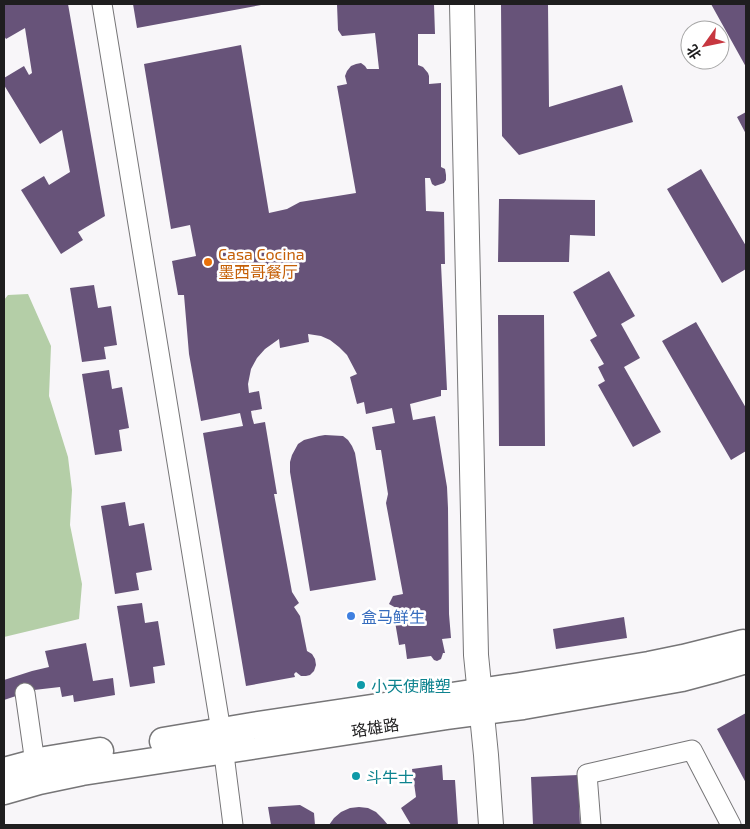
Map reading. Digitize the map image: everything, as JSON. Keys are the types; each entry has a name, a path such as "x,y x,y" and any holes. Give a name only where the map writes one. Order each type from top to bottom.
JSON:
{"main road":[{"name":"珞雄路","path":"4,771 35,763 222,741 483,702 675,660 746,642"},
{"name":"珞雄路","path":"483,702 523,706 682,678 746,660"},
{"name":"珞雄路","path":"4,791 39,781 222,741"}],"street":[{"path":"92,4 205,708 222,741"},
{"path":"102,4 222,741 233,825"},
{"path":"462,4 476,655 483,702 491,825"},
{"path":"472,4 487,658 483,702"},
{"path":"25,693 35,763"},
{"path":"590,825 587,774 692,750 731,825"}],"green space":[{"path":"28,294 51,346 49,396 68,457 72,490 70,525 82,584 79,619 4,637 4,300 8,295"}],"building":[{"path":"4,4 68,4 105,216 78,232 83,240 61,254 21,190 44,176 49,185 70,172 62,130 40,144 4,85 4,78 24,66 29,75 32,73 25,28 6,39 4,36"},
{"path":"133,4 261,4 261,5 137,28"},
{"path":"337,4 434,4 435,34 418,34 418,65 423,67 428,73 429,84 441,83 441,167 445,169 446,180 444,183 435,186 430,178 425,178 426,211 444,212 445,264 441,264 447,390 441,390 441,396 410,404 413,420 435,416 447,487 451,638 442,639 445,653 437,661 431,656 407,659 405,644 399,645 394,616 399,614 398,609 389,604 393,596 403,594 386,503 388,494 381,450 376,450 372,427 395,423 392,408 366,414 364,402 357,404 350,377 357,374 347,355 330,340 308,334 309,342 280,348 279,339 265,349 251,369 248,384 249,393 259,391 262,409 251,411 254,424 265,422 277,494 274,494 292,592 299,603 294,607 300,616 307,651 312,654 316,665 310,675 301,676 296,672 294,674 295,677 246,686 203,433 243,426 240,413 201,421 189,354 184,295 178,295 172,261 196,256 190,225 171,229 144,64 241,45 269,213 287,209 300,202 356,193 337,86 347,84 345,76 351,66 361,63 367,69 379,69 375,33 342,36 338,30"},
{"path":"501,4 548,4 549,107 622,85 633,122 519,155 502,136"},
{"path":"711,4 746,4 746,67 730,38 730,20 720,20"},
{"path":"746,112 746,134 737,117"},
{"path":"701,169 746,246 746,269 722,283 667,189"},
{"path":"499,199 595,200 595,236 570,235 569,262 498,262"},
{"path":"609,271 635,316 621,324 640,358 624,367 661,432 633,447 598,385 605,381 598,367 604,364 590,340 597,336 573,292"},
{"path":"94,285 98,308 111,306 117,345 104,347 106,359 82,362 70,288"},
{"path":"498,315 544,315 545,446 499,446"},
{"path":"696,322 746,408 746,451 731,460 662,341"},
{"path":"109,370 112,389 122,387 129,428 119,430 122,451 95,455 82,374"},
{"path":"325,435 343,436 348,440 355,453 376,580 310,591 290,472 290,462 298,444 304,440"},
{"path":"125,502 129,526 144,523 152,570 136,573 139,590 115,594 101,506"},
{"path":"142,603 145,623 158,621 165,665 153,667 155,683 130,687 117,606"},
{"path":"624,617 627,638 556,649 553,629"},
{"path":"86,643 93,681 113,678 115,695 74,702 73,695 62,697 60,687 34,690 4,700 4,680 49,667 45,651"},
{"path":"746,713 746,783 717,729"},
{"path":"442,765 443,780 455,780 458,825 411,825 401,808 416,797 412,769"},
{"path":"578,775 580,825 533,825 531,777"},
{"path":"300,805 314,813 315,825 271,825 268,807"},
{"path":"359,807 368,808 376,812 388,825 329,825 341,812"}],"place":[{"name":"Casa Cocina 墨西哥餐厅","path":"208,262"},
{"name":"盒马鲜生","path":"351,616"},
{"name":"小天使雕塑","path":"361,685"},
{"name":"斗牛士","path":"356,776"}]}
